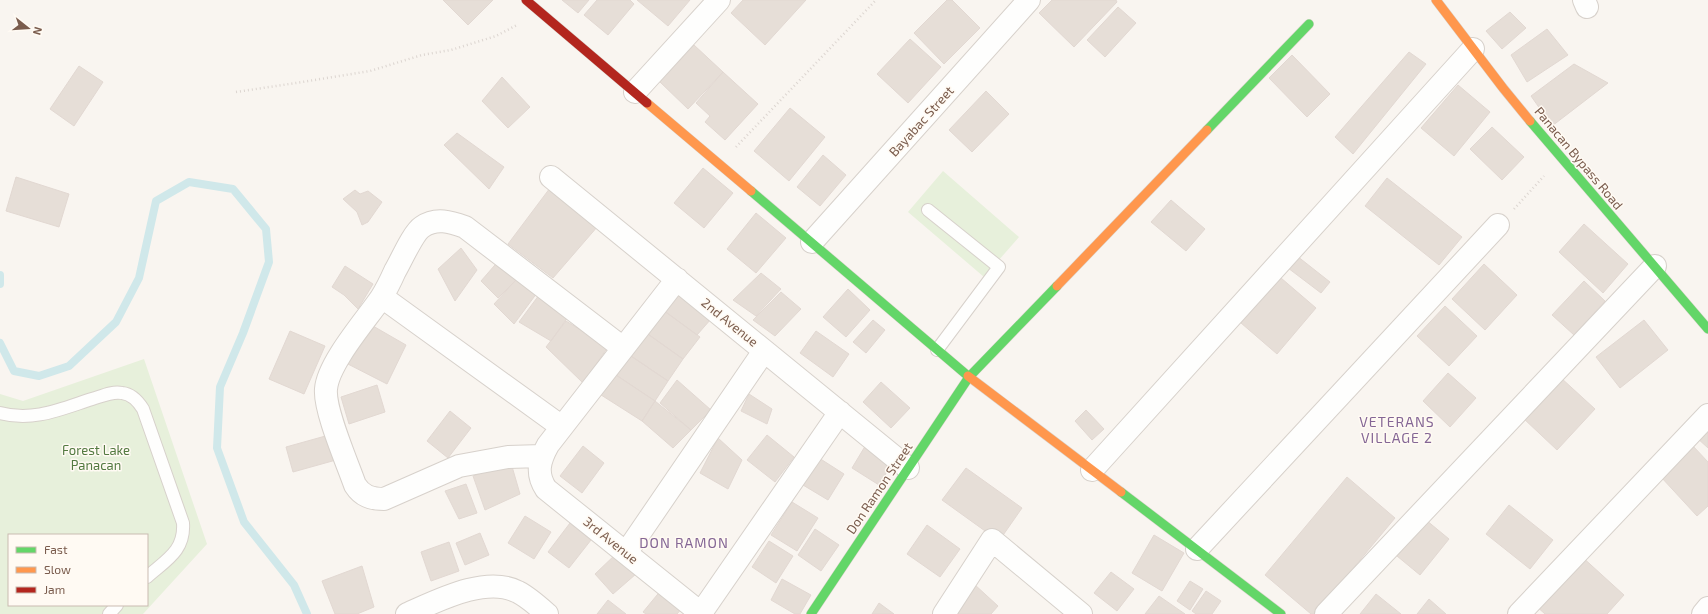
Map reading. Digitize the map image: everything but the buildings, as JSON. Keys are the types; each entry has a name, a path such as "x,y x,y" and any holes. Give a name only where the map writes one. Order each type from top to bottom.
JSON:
{"street":[{"path":"526,0 969,377 1281,614"},
{"name":"Bayabac Street","path":"812,242 1030,0"},
{"name":"Panacan Bypass Road","path":"1436,0 1473,49 1561,158 1708,329"},
{"path":"635,92 717,1"},
{"name":"Don Ramon Street","path":"812,614 969,377 1309,24"},
{"path":"1092,470 1473,49"},
{"name":"2nd Avenue","path":"551,177 908,468"},
{"path":"623,348 465,227 450,221 436,221 421,227 382,297 342,352 332,369 326,388 327,405 358,491 374,499 384,499 459,466 508,457 542,456 562,427 677,279"},
{"path":"1197,549 1498,225"},
{"path":"1326,614 1655,266"},
{"path":"382,297 562,427"},
{"path":"626,553 764,351"},
{"path":"702,613 840,412"},
{"path":"1519,614 1708,415"},
{"name":"3rd Avenue","path":"542,456 540,480 546,489 702,613"},
{"path":"944,614 992,540 1081,614"},
{"path":"407,614 461,592 498,586 517,591 547,614"},
{"path":"1703,614 1708,608"}],"lane":[{"path":"928,210 999,267 937,350"},
{"path":"0,413 22,417 38,416 113,392 129,394 137,400 144,409 184,528 182,541 179,548 148,576"},
{"path":"109,614 116,606"}],"path":[{"path":"720,164 876,0"},
{"path":"236,92 296,84 370,71 422,55 452,50 496,36 540,12"},
{"path":"1498,225 1561,158"}],"green space":[{"path":"943,171 1019,237 984,277 908,212"},
{"name":"Forest Lake Panacan","path":"144,359 207,544 143,614 0,614 0,394 23,401"}],"waterway":[{"path":"0,343 14,371 39,376 69,366 116,322 139,278 156,201 189,182 233,189 266,229 269,262 243,333 220,387 217,448 244,522 294,585 307,614"},
{"path":"0,275 0,284"}],"traffic: fast":[{"path":"1207,130 1309,24"},
{"path":"1530,121 1708,329"},
{"path":"751,191 968,376"},
{"path":"811,614 969,377 1057,286"},
{"path":"1121,492 1281,614"}],"traffic: slow":[{"path":"1436,0 1530,121"},
{"path":"647,103 751,191"},
{"path":"1057,286 1207,130"},
{"path":"968,376 1121,492"}],"traffic: jam":[{"path":"526,0 647,103"}],"district":[{"name":"VETERANS VILLAGE 2","path":"1397,430"},
{"name":"DON RAMON","path":"684,542"}]}
